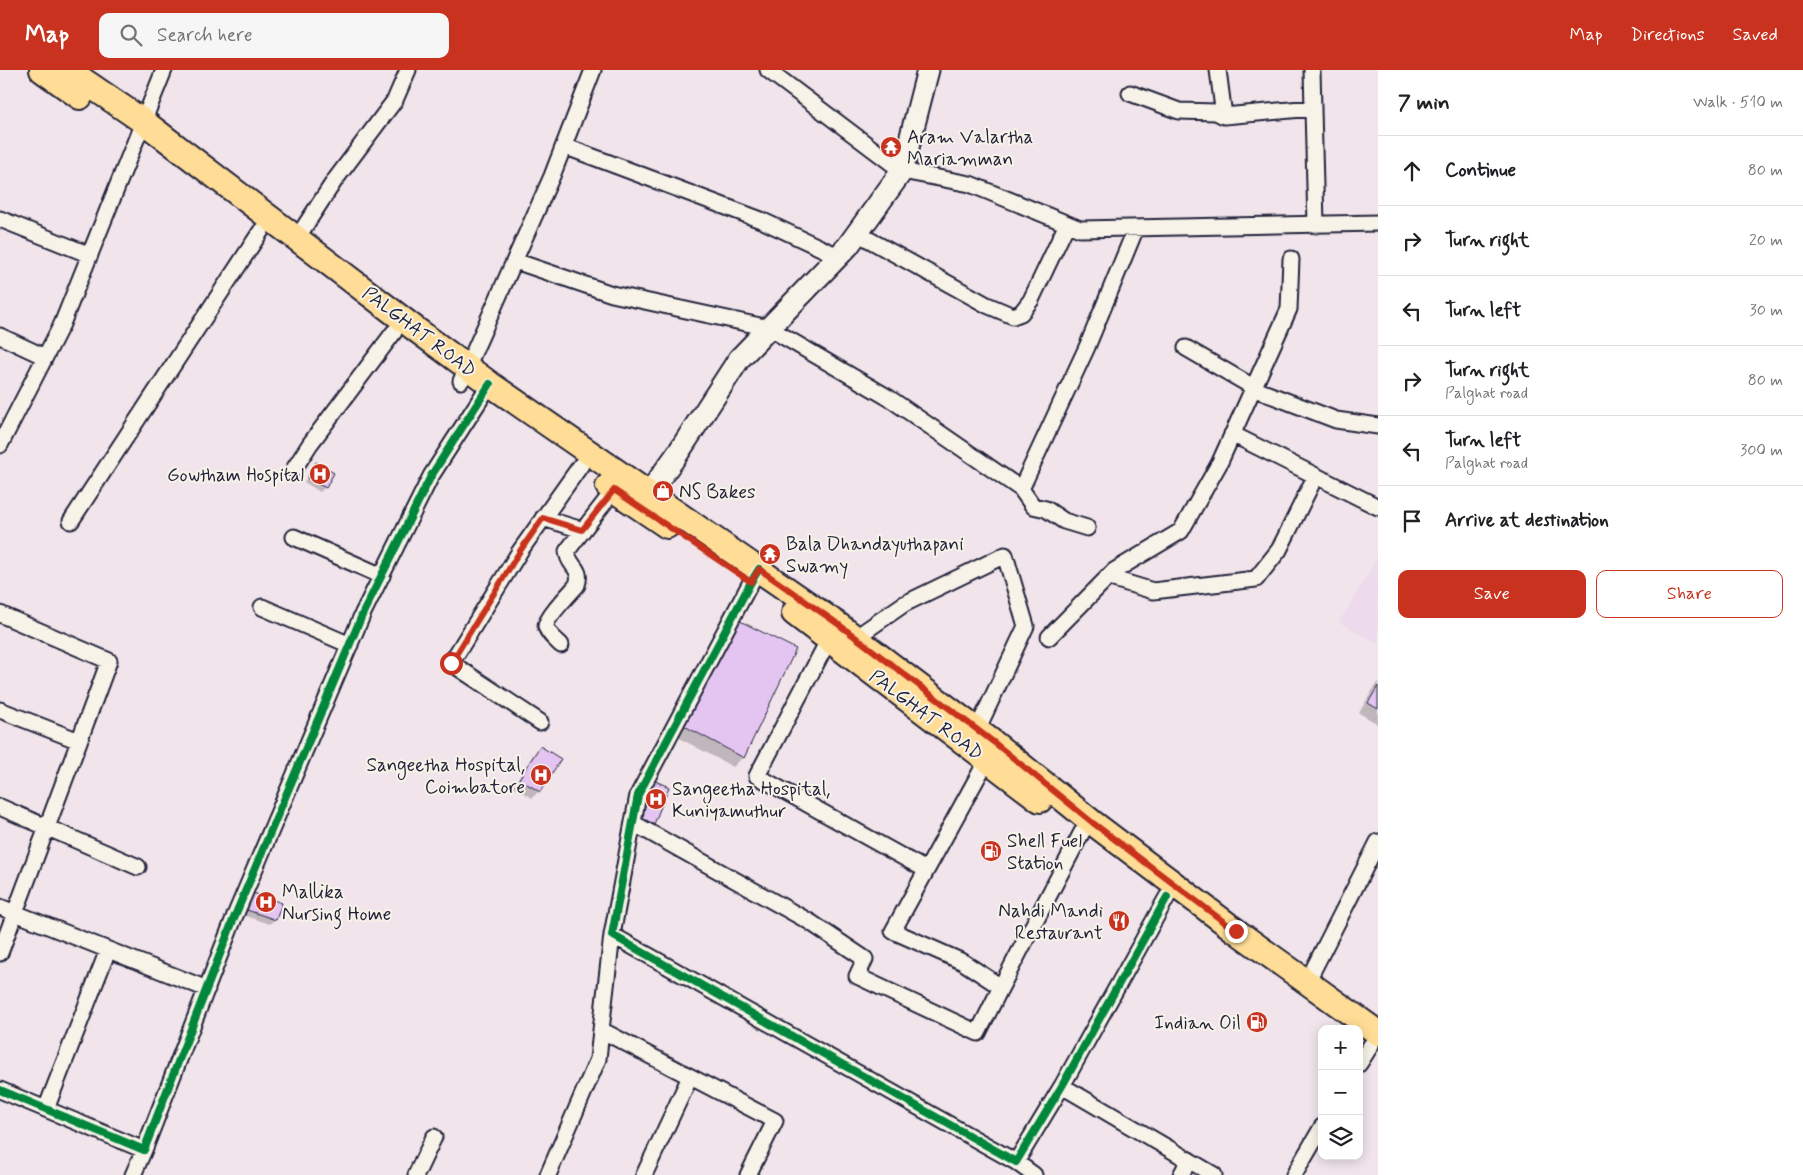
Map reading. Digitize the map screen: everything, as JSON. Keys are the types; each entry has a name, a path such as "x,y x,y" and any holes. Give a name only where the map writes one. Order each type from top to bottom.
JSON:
{"main road":[{"name":"PALGHAT ROAD","path":"42,70 141,129 297,238 464,374 644,501 755,575 855,638 977,730 1093,823 1307,982 1369,1046"},
{"name":"PALGHAT ROAD","path":"68,70 261,230 394,332 464,374"},
{"name":"PALGHAT ROAD","path":"486,390 614,490 644,501"},
{"name":"PALGHAT ROAD","path":"755,575 829,639 1167,896 1343,1025"}],"street":[{"path":"0,445 4,425 45,357 62,324 164,70"},
{"path":"297,238 336,180 395,100 408,70"},
{"path":"464,374 564,146 593,70"},
{"path":"768,70 902,171 970,184 1080,229 1378,223"},
{"path":"644,501 678,453 739,359 838,256 857,234 902,171 928,70"},
{"path":"1218,70 1224,116"},
{"path":"1312,70 1316,225"},
{"path":"1130,93 1179,110 1216,112 1224,116 1313,108"},
{"path":"564,146 761,220 838,256"},
{"path":"0,218 90,255"},
{"path":"857,234 987,305 1013,316 1021,313 1031,300 1067,224"},
{"path":"1021,489 1088,347 1136,228"},
{"path":"72,521 261,230"},
{"path":"1049,637 1114,570 1181,531 1219,464 1289,309 1292,259"},
{"path":"515,261 612,294 769,328 889,398 1021,489 1033,506 1046,509 1064,520 1087,528"},
{"path":"294,469 310,444 394,332"},
{"path":"0,336 45,357"},
{"path":"1186,348 1253,387 1336,420 1378,426"},
{"path":"133,1175 234,918 350,645 431,476 486,390"},
{"path":"1232,434 1378,507"},
{"path":"540,722 451,663 520,551 581,465"},
{"path":"1107,577 1153,591 1256,579 1279,550 1315,477"},
{"path":"561,645 547,630 546,626 549,619 577,585 579,573 567,557 567,552 614,490"},
{"path":"543,518 582,530"},
{"path":"294,537 382,576"},
{"path":"855,638 904,604 1005,555 1026,626 977,730"},
{"path":"548,1175 598,1058 612,935 638,795 755,575"},
{"path":"262,607 350,645"},
{"path":"0,614 109,661 0,953"},
{"path":"829,639 757,776 919,866"},
{"path":"0,710 79,741"},
{"path":"987,760 893,931 963,962 1001,987"},
{"path":"0,807 138,867"},
{"path":"634,823 810,922 865,959 857,976 978,1033 1082,832"},
{"path":"1307,982 1378,842"},
{"path":"1016,1162 1062,1086 1167,896"},
{"path":"0,908 206,989"},
{"path":"612,935 1016,1162 1034,1175"},
{"path":"46,1109 108,950"},
{"path":"600,1030 775,1122 748,1175"},
{"path":"644,1175 690,1077"},
{"path":"1062,1086 1214,1175"},
{"path":"0,1090 144,1150"},
{"path":"1294,1175 1318,1134"},
{"path":"416,1175 434,1137"},
{"path":"1181,1175 1190,1160"}],"shaded area":[{"path":"1378,557 1378,644 1339,622"}],"building":[{"path":"316,462 334,473 326,488 307,478"},
{"path":"732,617 796,649 744,758 677,722"},
{"path":"1378,686 1378,709 1368,703"},
{"path":"540,746 561,759 540,792 519,779"},
{"path":"653,780 669,787 654,824 637,817"},
{"path":"253,893 282,903 276,920 247,910"}],"cycle path":[{"path":"0,1090 144,1150 234,918 363,613 431,476 490,384"},
{"path":"759,569 638,795 612,935 1016,1162 1062,1086 1167,897"}],"place":[{"name":"Aram Valartha Mariamman","path":"891,147"},
{"name":"Gowtham Hospital","path":"320,474"},
{"name":"NS Bakes","path":"663,491"},
{"name":"Bala Dhandayuthapani Swamy","path":"770,554"},
{"name":"Sangeetha Hospital, Coimbatore","path":"541,775"},
{"name":"Sangeetha Hospital, Kuniyamuthur","path":"656,799"},
{"name":"Shell Fuel Station","path":"991,851"},
{"name":"Mallika Nursing Home","path":"266,902"},
{"name":"Nahdi Mandi Restaurant","path":"1119,921"},
{"name":"Indian Oil","path":"1257,1022"}],"route":[{"path":"451,663 471,628 543,518 582,530 614,490 751,582 759,569 838,624 996,744 1093,823 1236,931"}]}
